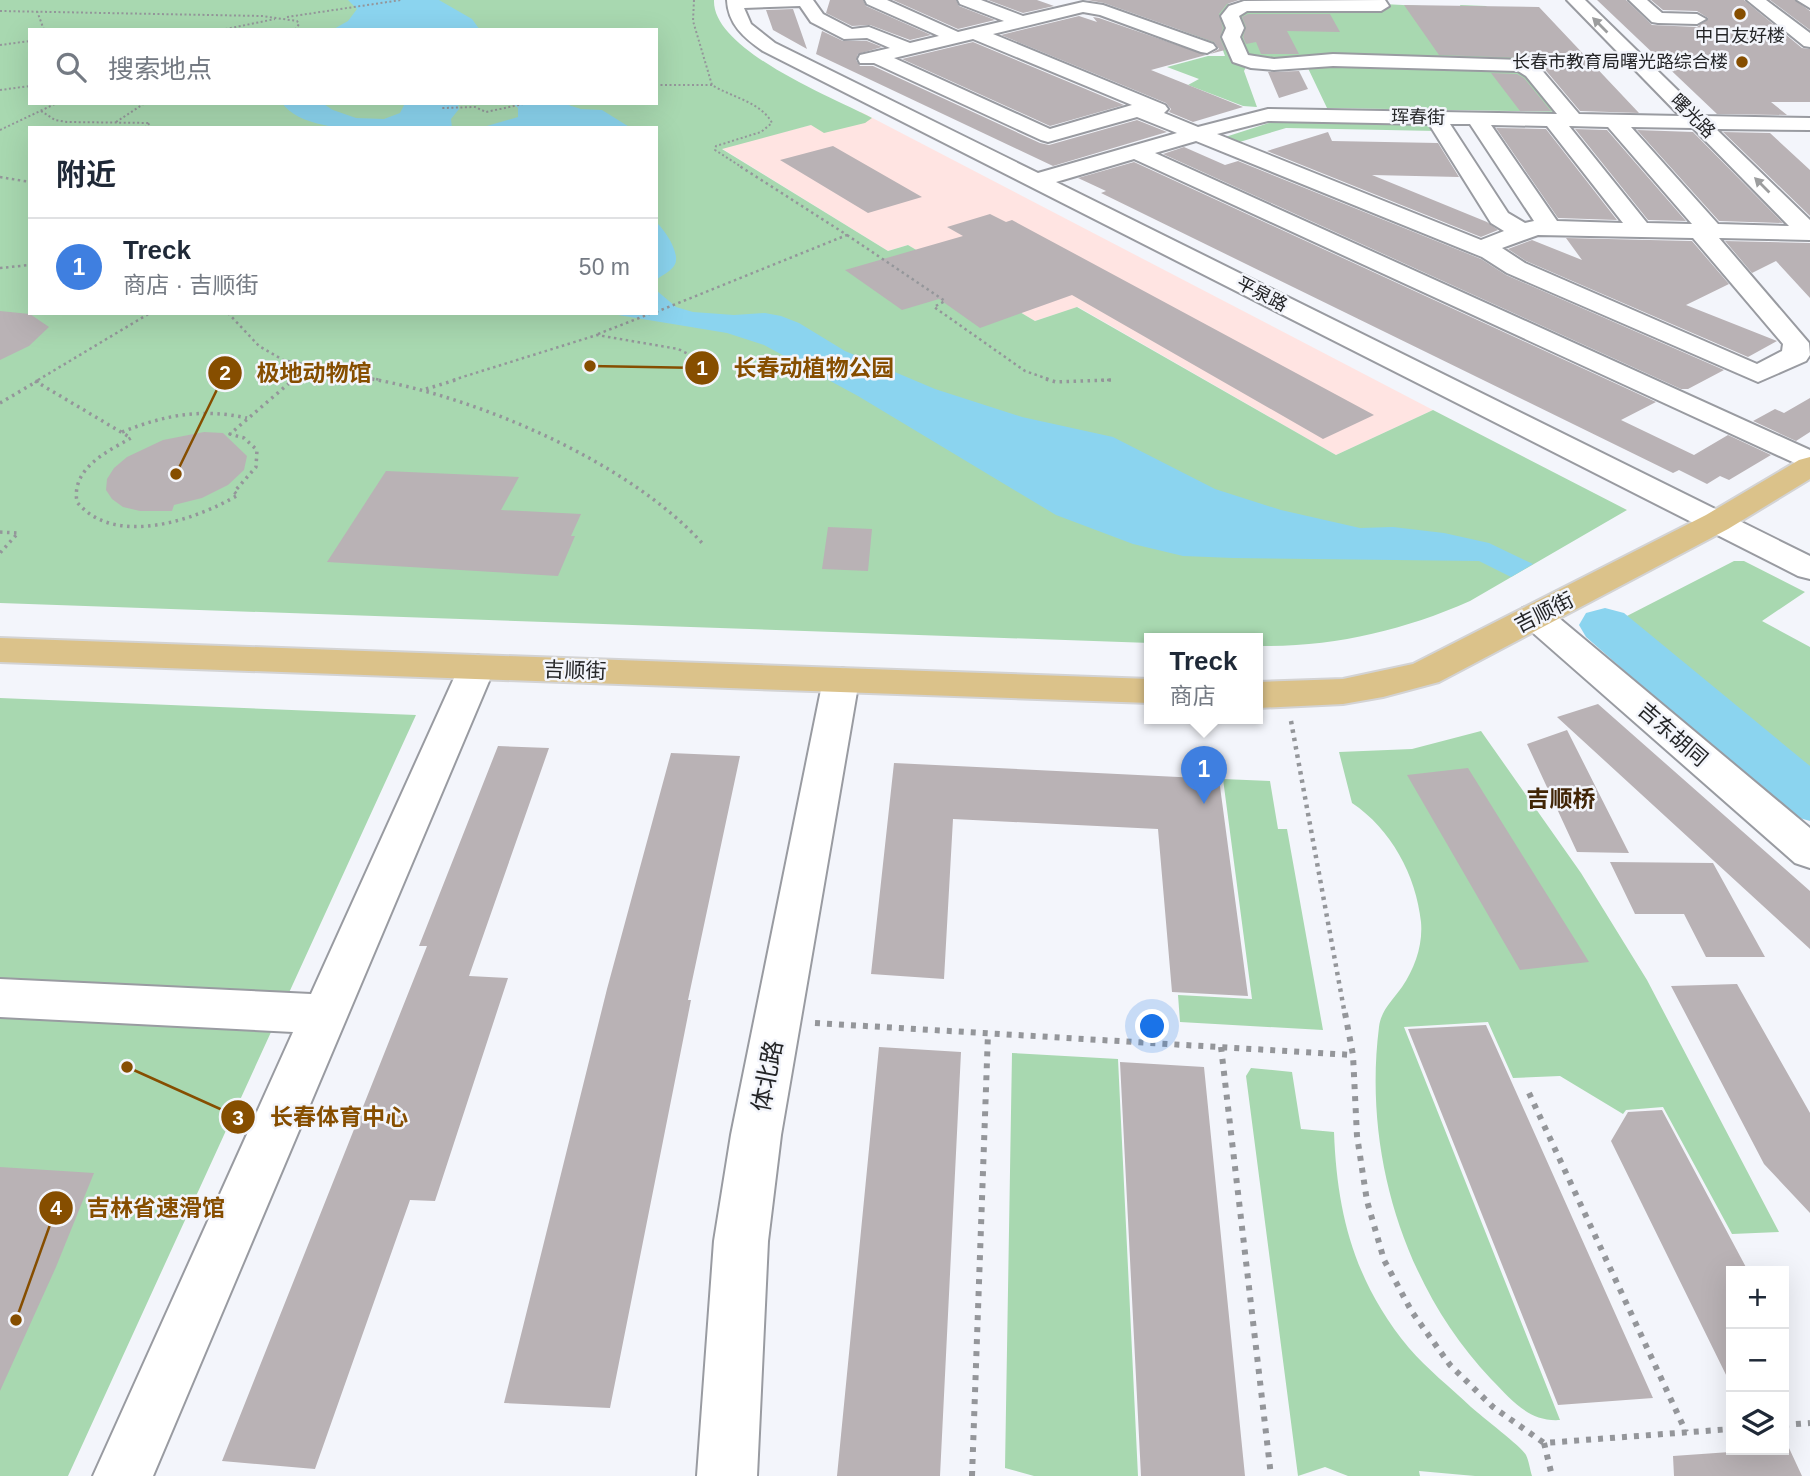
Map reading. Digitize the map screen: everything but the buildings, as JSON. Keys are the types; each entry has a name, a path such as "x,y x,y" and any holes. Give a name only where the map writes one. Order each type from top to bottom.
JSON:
{"main road":[{"name":"吉顺街","path":"1272,695 1338,695 1379,688 1426,673 1717,522 1810,466"},
{"name":"吉顺街","path":"0,650 1144,691"}],"street":[{"path":"873,0 884,7 971,34 1198,126 1201,133"},
{"path":"908,0 971,34"},
{"path":"966,0 1021,22"},
{"path":"1377,0 1381,6 1244,6 1230,16 1235,28 1231,37 1240,58 1257,62 1305,63 1333,60 1522,66 1533,72 1563,120 1640,229"},
{"name":"曙光路","path":"1575,0 1810,233"},
{"path":"1637,0 1658,18 1697,19 1674,0"},
{"path":"1755,0 1809,41"},
{"path":"1805,0 1810,3"},
{"path":"735,1 805,1 817,18 850,35 869,32 908,50"},
{"name":"平泉路","path":"735,1 738,17 753,36 837,67 1036,181 1810,569"},
{"path":"837,67 1021,22 1049,8 1074,17 1083,7 1103,10 1207,48"},
{"path":"877,57 1048,136 1138,110 1185,130 1201,133 1323,186 1357,196 1481,248 1516,268 1758,374 1797,355 1796,344 1614,121"},
{"name":"珲春街","path":"1036,181 1268,115 1810,124"},
{"path":"1436,118 1499,218 1522,231"},
{"path":"1476,118 1550,228"},
{"path":"1297,135 1449,139"},
{"path":"1242,152 1275,142"},
{"path":"1136,152 1810,461"},
{"path":"1481,248 1522,231 1550,228 1810,233"},
{"path":"1777,365 1810,378"},
{"name":"吉东胡同","path":"1535,616 1810,852"},
{"path":"123,1476 477,667"},
{"name":"体北路","path":"727,1476 741,1241 756,1135 841,680"},
{"path":"0,998 325,1014"}],"path":[{"path":"231,28 401,0"},
{"path":"694,0 693,20 712,85"},
{"path":"0,11 282,18 297,21 299,24 296,28"},
{"path":"37,11 43,28"},
{"path":"0,45 28,41"},
{"path":"658,85 712,85 771,117 772,123 762,131 724,141 716,146 715,150 945,301 934,307 1026,371 1056,383 1111,380"},
{"path":"0,90 28,86"},
{"path":"0,130 53,105"},
{"path":"115,123 142,105"},
{"path":"444,105 443,108 475,107 486,112 520,105"},
{"path":"41,111 55,120 150,123 146,126"},
{"path":"0,177 28,182"},
{"path":"658,311 847,235"},
{"path":"0,268 28,265"},
{"path":"0,403 147,315"},
{"path":"230,315 251,340 270,355 307,367 425,390 469,402 516,422 627,480 667,506 703,544"},
{"path":"425,390 597,335 647,315"},
{"path":"597,335 678,349 705,362"},
{"path":"35,381 131,438 91,463 80,476 76,486 78,504 84,511 103,521 132,526 157,525 199,515 238,495 234,492 253,474 259,457 257,448 250,441 230,434 307,367"},
{"path":"122,432 176,412 209,411 248,418"},
{"path":"0,531 18,533 0,552"},
{"path":"1272,695 1353,1055 1357,1136 1365,1188 1384,1260 1412,1312 1450,1365 1493,1407 1544,1443 1726,1429"},
{"path":"777,1020 1353,1055"},
{"path":"972,1476 988,1033"},
{"path":"1222,1047 1272,1476"},
{"path":"1529,1093 1686,1432"},
{"path":"1789,1425 1810,1423"},
{"path":"1544,1443 1552,1476"}],"shaded area":[{"path":"861,112 1433,410 1336,455 1078,307 1035,321 908,245 888,251 721,148"}],"green space":[{"path":"0,0 714,0 719,19 732,37 753,54 804,85 872,118 865,123 824,133 811,125 722,149 888,251 908,245 1035,321 1077,307 1336,455 1433,410 1627,510 1470,601 1393,629 1340,640 1286,646 1263,646 1263,633 1144,633 1144,643 0,603"},
{"path":"1206,1 1225,2 1236,7 1228,13 1248,63 1244,71 1257,107 1243,106 1188,85 1199,79 1167,67 1208,56 1225,56 1221,45 1181,30"},
{"path":"1383,4 1461,8 1460,5 1486,6 1535,63 1303,62 1243,58 1234,13 1238,10"},
{"path":"1306,64 1521,67 1563,112 1327,108"},
{"path":"1281,119 1432,123 1437,131 1286,128 1233,144 1219,139"},
{"path":"1734,561 1744,561 1805,592 1762,621 1810,647 1810,773 1623,618"},
{"path":"0,698 416,715 68,1476 0,1476"},
{"path":"1481,731 1581,873 1647,980 1779,1232 1732,1234 1663,1107 1626,1110 1623,1114 1560,1076 1513,1078 1488,1022 1404,1027 1560,1420 1539,1417 1514,1402 1461,1343 1435,1303 1413,1260 1396,1216 1384,1169 1378,1122 1376,1075 1380,1021 1411,972 1421,939 1421,922 1414,887 1399,855 1379,826 1352,803 1339,752 1412,749"},
{"path":"1223,779 1270,781 1278,829 1287,829 1323,1030 1180,1022 1178,995 1252,999"},
{"path":"1012,1053 1118,1059 1138,1476 1034,1476 1005,1468"},
{"path":"1251,1068 1292,1072 1301,1129 1334,1132 1339,1192 1345,1220 1362,1273 1375,1298 1390,1323 1416,1356 1523,1451 1532,1476 1475,1476 1419,1471 1420,1476 1348,1476 1325,1467 1298,1476 1246,1076"}],"water":[{"path":"348,0 439,0 472,19 479,28 336,28 348,21 357,9"},
{"path":"284,105 325,105 356,118 384,119 400,113 404,105 458,105 459,109 451,119 452,126 330,126 295,115"},
{"path":"514,105 568,105 602,110 628,126 487,126 518,117 518,108"},
{"path":"658,224 676,256 674,266 658,279"},
{"path":"658,292 676,307 693,312 734,315 765,313 781,316 799,323 845,351 935,389 1022,417 1113,437 1215,489 1281,510 1360,528 1393,527 1444,533 1489,543 1533,564 1511,577 1479,561 1183,556 1133,544 1056,515 858,396 764,345 727,333 618,315 658,315"}],"waterway":[{"path":"1605,625 1810,799"}],"place":[{"name":"中日友好楼","path":"1740,14"},
{"name":"长春市教育局曙光路综合楼","path":"1742,62"},
{"name":"长春动植物公园","path":"590,366"},
{"name":"极地动物馆","path":"176,474"},
{"name":"Treck","path":"1204,804"},
{"name":"长春体育中心","path":"127,1067"},
{"name":"吉林省速滑馆","path":"16,1320"}],"district":[{"name":"吉顺桥","path":"1561,799"}]}
